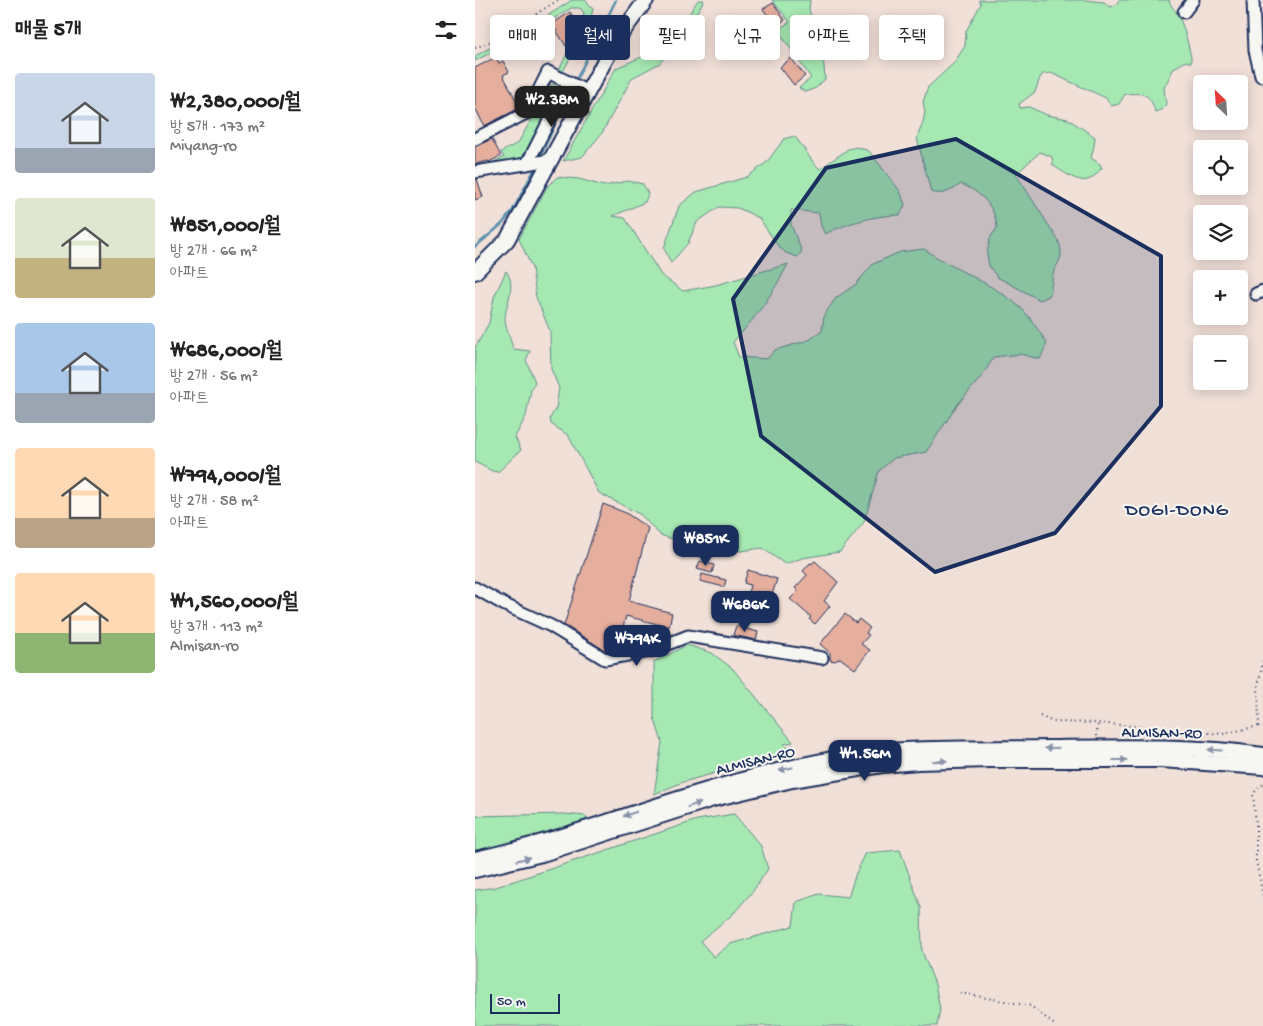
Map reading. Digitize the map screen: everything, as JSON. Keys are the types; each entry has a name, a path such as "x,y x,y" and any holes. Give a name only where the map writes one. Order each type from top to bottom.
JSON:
{"main road":[{"path":"475,272 507,240 615,42 646,0"},
{"name":"ALMISAN-RO","path":"475,859 518,850 691,794 765,774 854,756 892,751 942,749 1149,747 1229,750 1263,755"},
{"name":"ALMISAN-RO","path":"475,870 542,854 713,799 792,780 882,765 990,760 1161,760 1263,767"}],"street":[{"path":"1184,12 1193,0"},
{"path":"1253,0 1255,50 1261,76"},
{"path":"475,139 528,112 548,72 588,92"},
{"path":"527,164 569,82"},
{"path":"475,172 551,160"},
{"path":"475,588 505,605 551,626 605,659 650,651 688,636 822,658"}],"path":[{"path":"475,48 497,39 558,0"},
{"path":"1259,726 1258,686 1263,661"},
{"path":"1040,716 1053,722 1098,723 1223,734 1263,726"},
{"path":"1097,736 1098,723"},
{"path":"1263,785 1253,794 1256,825 1256,861 1263,896"},
{"path":"960,993 1031,1006 1056,1026"}],"highlighted area":[{"path":"956,139 1161,256 1161,406 1055,533 935,572 761,436 733,299 826,168"}],"green space":[{"path":"572,0 585,0 593,8 592,15 584,15 580,8 571,8 555,18 555,15 549,15"},
{"path":"698,0 704,0 695,15 689,14"},
{"path":"772,0 810,0 809,10 811,15 790,15 790,22"},
{"path":"979,0 1085,0 1104,2 1110,7 1116,5 1119,0 1169,0 1181,22 1191,57 1191,63 1186,61 1174,68 1164,88 1166,104 1163,109 1155,112 1151,101 1145,95 1125,94 1119,104 1111,106 1106,98 1051,73 1043,74 1035,92 1019,104 1020,108 1029,107 1047,115 1068,119 1095,137 1091,158 1100,164 1102,168 1090,179 1076,179 1053,165 1052,157 1040,152 1016,174 1058,240 1060,247 1060,258 1053,274 1050,294 1040,300 997,277 989,266 987,254 990,238 997,228 996,220 990,207 981,196 961,184 947,192 931,192 917,138 923,122 925,112 923,102 928,87 954,63 965,46 966,31 981,4"},
{"path":"790,22 790,48 781,35 780,28"},
{"path":"490,48 490,53 475,61 475,56"},
{"path":"565,58 565,60 569,60 564,70 561,72 560,68"},
{"path":"640,58 640,60 662,60 632,78 602,133 582,157 563,161 616,68"},
{"path":"798,60 823,60 825,79 816,88 805,92 799,88 811,78"},
{"path":"554,84 560,90 523,159 475,167 490,164 504,157 501,152 518,143 551,85"},
{"path":"794,136 820,169 848,149 857,147 869,151 900,191 905,205 900,215 861,220 825,234 821,226 819,213 791,210 791,225 802,252 797,257 786,253 778,246 759,218 738,208 719,207 697,222 688,243 671,263 664,248 679,206 696,192 747,177 767,162 784,139"},
{"path":"557,177 579,179 604,186 628,181 643,184 648,194 645,202 613,216 625,218 661,275 683,291 716,285 788,264 777,285 763,305 733,342 739,357 767,359 775,350 809,340 822,331 824,315 836,298 855,285 873,264 900,252 924,249 987,284 1011,300 1026,313 1047,343 1040,359 1020,354 994,357 982,376 958,404 926,452 894,458 879,471 864,522 840,552 802,558 785,564 762,548 741,551 716,548 686,532 676,540 660,535 641,515 599,493 568,435 551,424 550,418 556,408 559,388 551,369 550,331 536,297 532,268 519,239 547,187"},
{"path":"506,271 511,282 505,318 507,329 513,349 530,351 526,360 535,382 531,390 526,416 515,437 521,450 498,472 475,462 475,348 489,323 494,297"},
{"path":"687,645 712,653 733,669 793,742 784,744 790,752 683,782 654,794 662,742 654,717 654,662"},
{"path":"564,814 586,816 587,823 475,853 475,816"},
{"path":"734,814 761,846 768,869 753,891 733,914 700,941 714,957 730,944 793,926 796,902 819,894 848,897 856,873 866,853 900,850 921,907 922,951 935,984 940,1009 937,1026 475,1026 475,890 496,887 697,820"}],"building":[{"path":"773,3 785,20 780,23 780,15 767,15 763,9"},
{"path":"565,15 565,44 555,29 555,22"},
{"path":"790,59 805,76 794,85 780,67"},
{"path":"490,60 498,60 499,63 503,61 509,72 503,75 520,108 484,126 475,107 475,68"},
{"path":"492,139 501,156 489,162 475,164 475,146"},
{"path":"475,179 477,179 483,197 475,200"},
{"path":"603,504 626,513 648,528 629,601 672,613 669,627 626,616 618,646 616,649 606,651 564,625"},
{"path":"700,561 714,565 712,573 697,569"},
{"path":"815,561 838,582 824,601 830,606 815,624 809,619 811,617 790,599 798,591 795,588 807,575 803,571 810,563"},
{"path":"748,570 777,579 770,601 748,593 750,585 744,583"},
{"path":"702,574 726,580 724,587 700,581"},
{"path":"845,614 856,623 859,619 870,628 866,633 869,635 861,644 870,650 855,669 840,658 835,661 830,660 830,653 820,644"},
{"path":"736,626 758,632 756,640 733,635"}],"waterway":[{"path":"577,78 616,0"},
{"path":"541,155 570,92"},
{"path":"475,247 502,224 513,210 534,170"}],"district":[{"name":"DOGI-DONG","path":"1177,508"}]}
